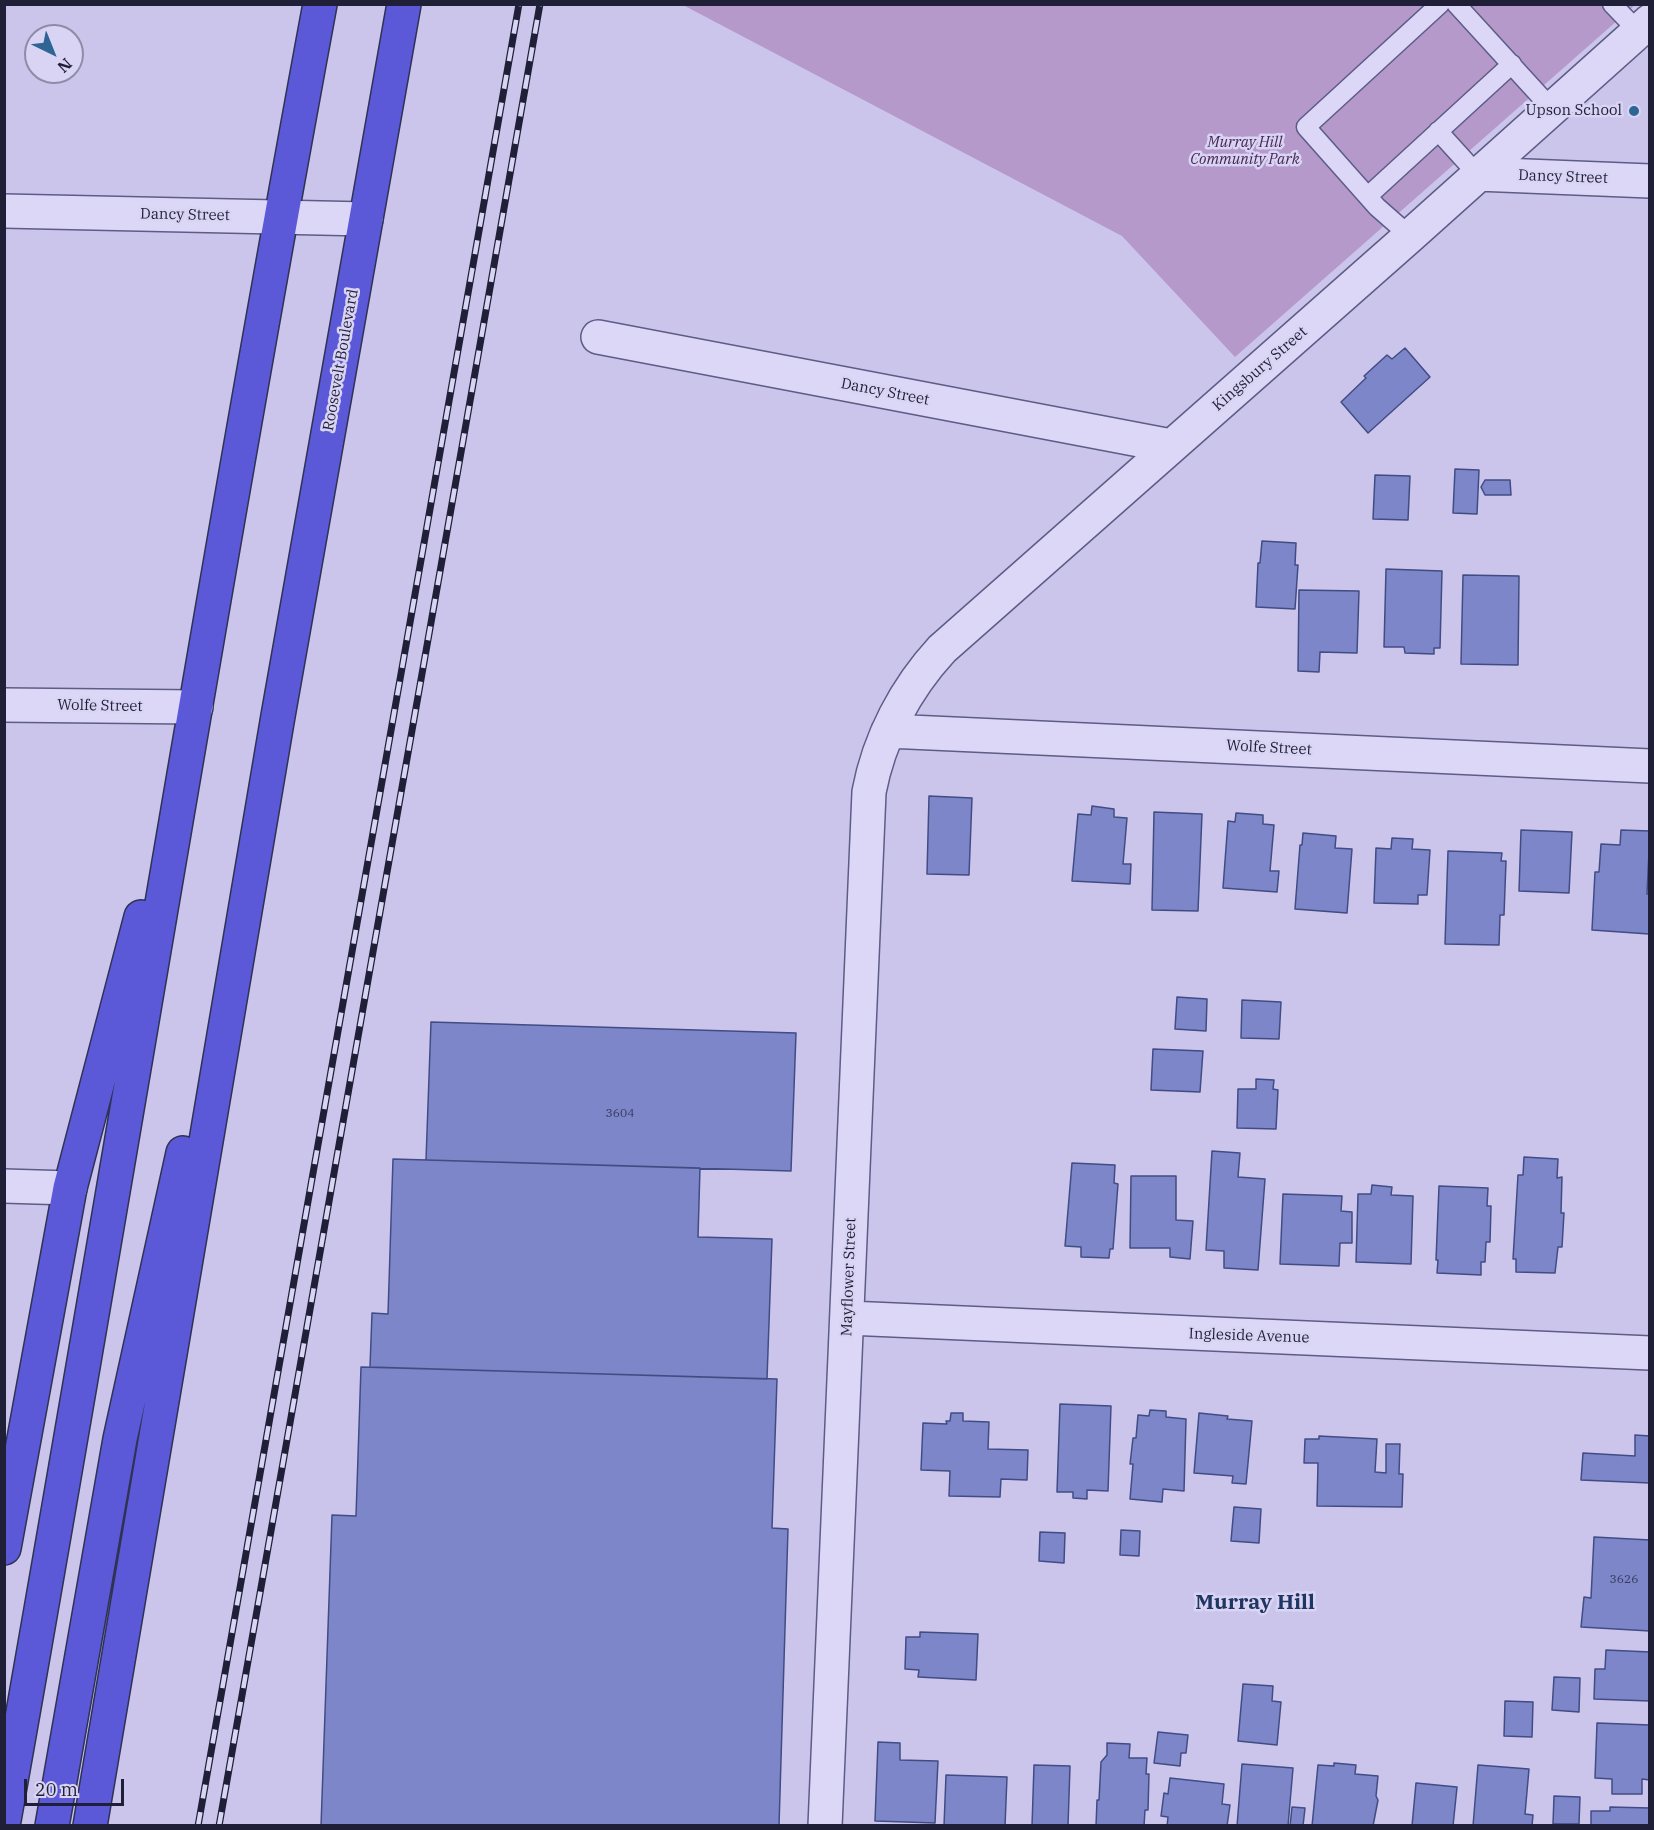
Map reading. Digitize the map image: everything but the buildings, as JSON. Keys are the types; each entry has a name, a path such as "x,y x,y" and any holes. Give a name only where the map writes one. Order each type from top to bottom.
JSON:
{"highway":[{"path":"4,1820 73,1434 281,217 320,4"},
{"name":"Roosevelt Boulevard","path":"278,716 405,4"},
{"path":"4,1548 70,1188 196,707"},
{"path":"52,1826 120,1439 278,716"},
{"path":"90,1826 278,716"}],"street":[{"name":"Kingsbury Street","path":"888,731 903,698 925,667 942,649 1644,26"},
{"name":"Dancy Street","path":"1478,174 1650,181"},
{"name":"Dancy Street","path":"4,210 366,219"},
{"name":"Dancy Street","path":"598,337 1171,446"},
{"name":"Wolfe Street","path":"4,705 196,707"},
{"name":"Wolfe Street","path":"888,731 1650,766"},
{"name":"Mayflower Street","path":"825,1826 869,792 888,731"},
{"path":"4,1185 70,1188"},
{"name":"Ingleside Avenue","path":"848,1318 1650,1353"}],"lane":[{"path":"1410,236 1377,207 1306,127 1440,4"},
{"path":"1456,4 1551,108"},
{"path":"1612,4 1644,26"},
{"path":"1368,196 1512,64"},
{"path":"1438,131 1478,174"}],"green space":[{"name":"Murray Hill Community Park","path":"683,5 1635,5 1235,357 1122,236"}],"railway":[{"path":"198,1826 519,4"},
{"path":"219,1826 540,4"}],"place":[{"name":"Upson School","path":"1634,111"}],"district":[{"name":"Murray Hill","path":"1255,1603"}]}
